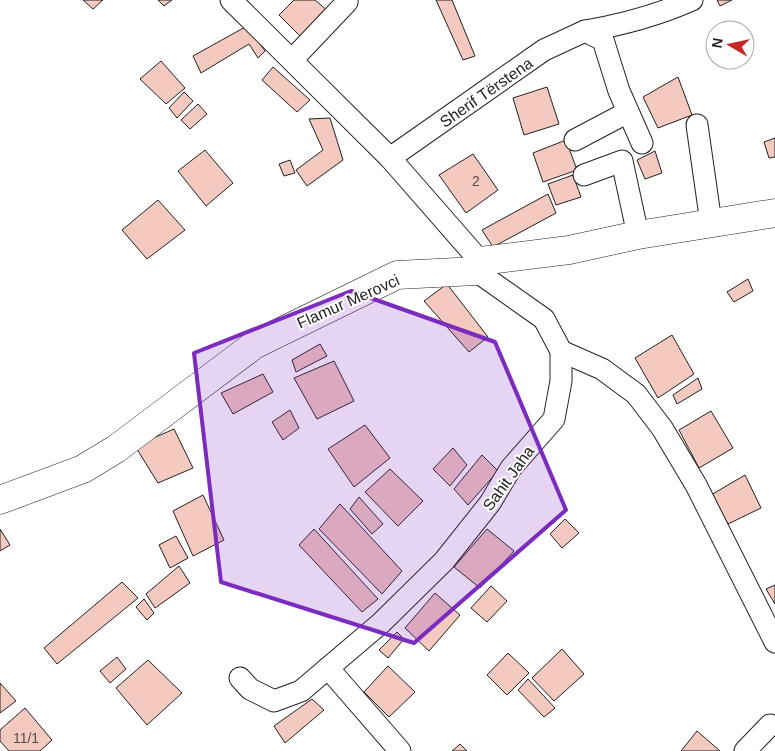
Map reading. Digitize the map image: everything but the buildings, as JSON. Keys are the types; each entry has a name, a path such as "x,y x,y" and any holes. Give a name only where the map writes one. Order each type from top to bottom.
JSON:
{"street":[{"path":"231,0 390,158 478,266"},
{"path":"292,60 332,20 347,2 346,0"},
{"name":"Sherif Tërstena","path":"390,158 544,50 585,31 618,25 650,14 664,12 692,0"},
{"path":"585,31 603,40 628,112 642,143"},
{"path":"575,140 628,112"},
{"path":"696,125 710,223"},
{"path":"584,175 622,161 638,235"},
{"name":"Flamur Merovci","path":"0,500 84,469 116,449 254,345 397,275 478,266 710,223 772,218"},
{"name":"Sahit Jaha","path":"240,678 250,689 274,700 301,691 381,623 444,561 490,503 511,468 554,419 561,382 561,351 544,319 478,266"},
{"path":"561,351 602,369 636,394 662,428 696,485 775,642"},
{"path":"328,668 400,751"},
{"path":"745,751 770,725"}],"highlighted area":[{"path":"351,291 495,342 566,510 414,643 221,582 194,353"}]}
